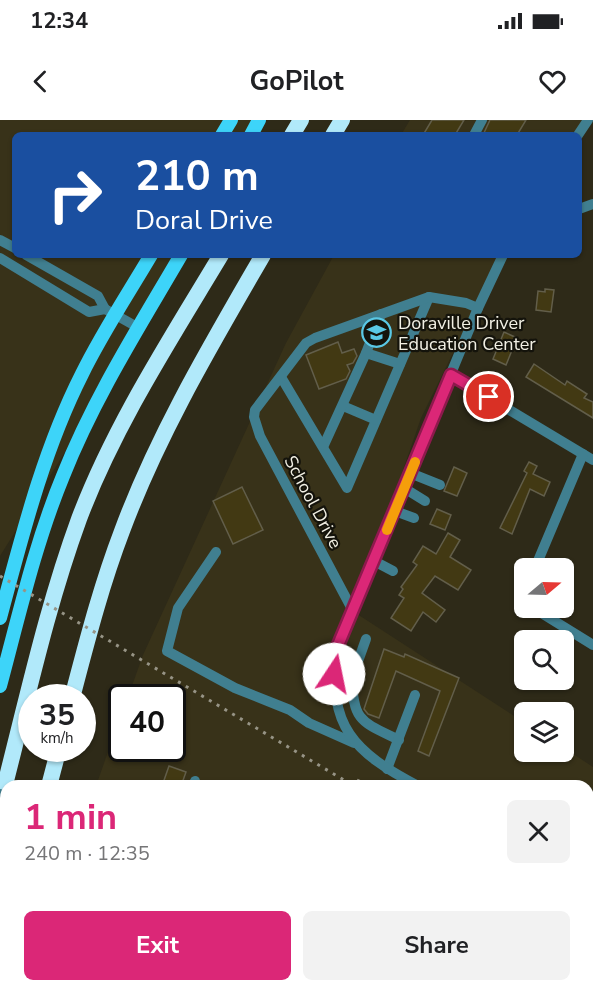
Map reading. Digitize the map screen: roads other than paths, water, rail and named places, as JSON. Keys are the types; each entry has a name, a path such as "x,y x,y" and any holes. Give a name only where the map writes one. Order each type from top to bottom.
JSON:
{"highway":[{"path":"6,780 24,701 80,518 142,388 219,258"},
{"path":"76,684 101,588 122,529 173,413 261,258"},
{"path":"51,780 55,762"}],"main road":[{"path":"0,618 23,531 52,443 110,312 150,258"},
{"path":"0,686 37,547 63,475 96,402 179,258"}],"street":[{"path":"0,258 89,312 110,312"},
{"path":"32,258 98,296 110,312 139,328"},
{"path":"356,745 336,706 334,674 336,650 478,308 502,258"},
{"path":"429,297 347,488 324,445 281,377 306,343 429,297 466,303 478,308"},
{"path":"324,445 343,406 381,314"},
{"path":"366,353 400,364"},
{"path":"451,375 588,457 540,558"},
{"name":"School Drive","path":"281,377 259,406 254,417 260,436 353,611"},
{"path":"343,406 376,420"},
{"path":"410,473 440,485"},
{"path":"404,488 425,501"},
{"path":"395,511 414,518"},
{"path":"216,552 178,608 167,651 235,688 290,710 309,723 356,745 387,769 407,780"},
{"path":"374,561 393,571"},
{"path":"549,618 593,645"},
{"path":"366,639 352,678 356,713 367,725 399,740"},
{"path":"334,674 352,678"},
{"path":"387,769 415,695"}],"railway":[{"path":"0,576 344,780"}],"place":[{"name":"Doraville Driver Education Center","path":"377,333"}]}
